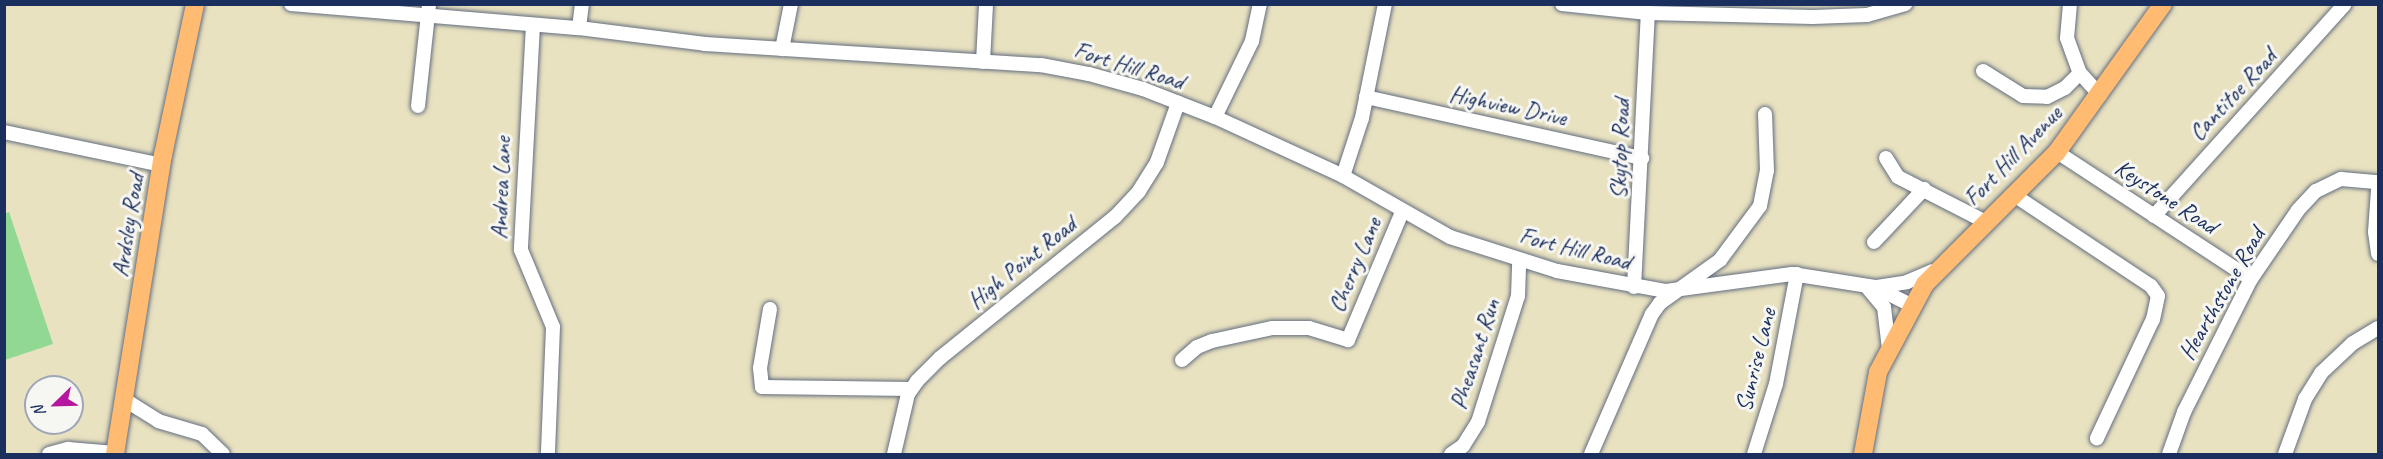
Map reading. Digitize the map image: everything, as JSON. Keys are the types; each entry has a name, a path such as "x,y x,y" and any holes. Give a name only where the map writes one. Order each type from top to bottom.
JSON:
{"main road":[{"name":"Ardsley Road","path":"115,454 162,165 195,4"},
{"name":"Fort Hill Avenue","path":"1863,454 1876,381 1889,348 1911,305 1937,268 2057,152 2163,4"}],"street":[{"name":"Fort Hill Road","path":"291,4 429,11 705,44 983,62 1089,74 1215,117 1343,176 1402,212 1450,237 1519,260 1634,287 1677,290 1797,274 1870,287 1911,305"},
{"path":"579,28 582,4"},
{"path":"782,49 790,4"},
{"path":"983,62 986,4"},
{"path":"1215,117 1252,40 1260,4"},
{"path":"1343,176 1366,97 1385,4"},
{"path":"1562,4 1648,13 1695,9 1764,16 1814,11 1867,15 1905,4"},
{"path":"2070,4 2067,38 2080,73 2100,94"},
{"name":"Cantitoe Road","path":"2154,216 2345,4"},
{"path":"418,106 429,11"},
{"name":"Skytop Road","path":"1634,287 1648,13"},
{"name":"Andrea Lane","path":"533,25 521,250 553,327 548,454"},
{"path":"1983,71 2023,96 2047,98 2065,88 2080,73"},
{"name":"Highview Drive","path":"1366,97 1642,158"},
{"name":"High Point Road","path":"894,454 911,389 940,358 1115,217 1139,191 1157,162 1178,104"},
{"path":"1591,454 1652,314 1677,290 1720,260 1760,206 1767,171 1765,114"},
{"path":"4,132 162,165"},
{"name":"Keystone Road","path":"2057,152 2251,279"},
{"path":"1886,159 1899,177 1984,221"},
{"name":"Hearthstone Road","path":"2169,454 2184,411 2251,279 2298,210 2316,191 2348,178 2379,182"},
{"path":"1874,242 1924,189"},
{"path":"2379,190 2375,232 2379,254"},
{"path":"2014,195 2151,286 2158,296 2153,319 2097,438"},
{"name":"Cherry Lane","path":"1182,360 1197,347 1212,341 1272,328 1309,328 1348,340 1402,212"},
{"name":"Pheasant Run","path":"1451,454 1463,446 1478,422 1518,296 1519,260"},
{"path":"1889,348 1884,307 1870,287 1907,282 1937,268"},
{"name":"Sunrise Lane","path":"1754,454 1776,384 1797,274"},
{"path":"770,309 760,368 762,387 911,389"},
{"path":"2285,454 2305,399 2321,373 2353,343 2379,328"},
{"path":"124,400 159,421 202,434 223,454"},
{"path":"50,454 68,449 115,454"}],"green space":[{"path":"9,212 53,344 5,360 4,214"}]}
